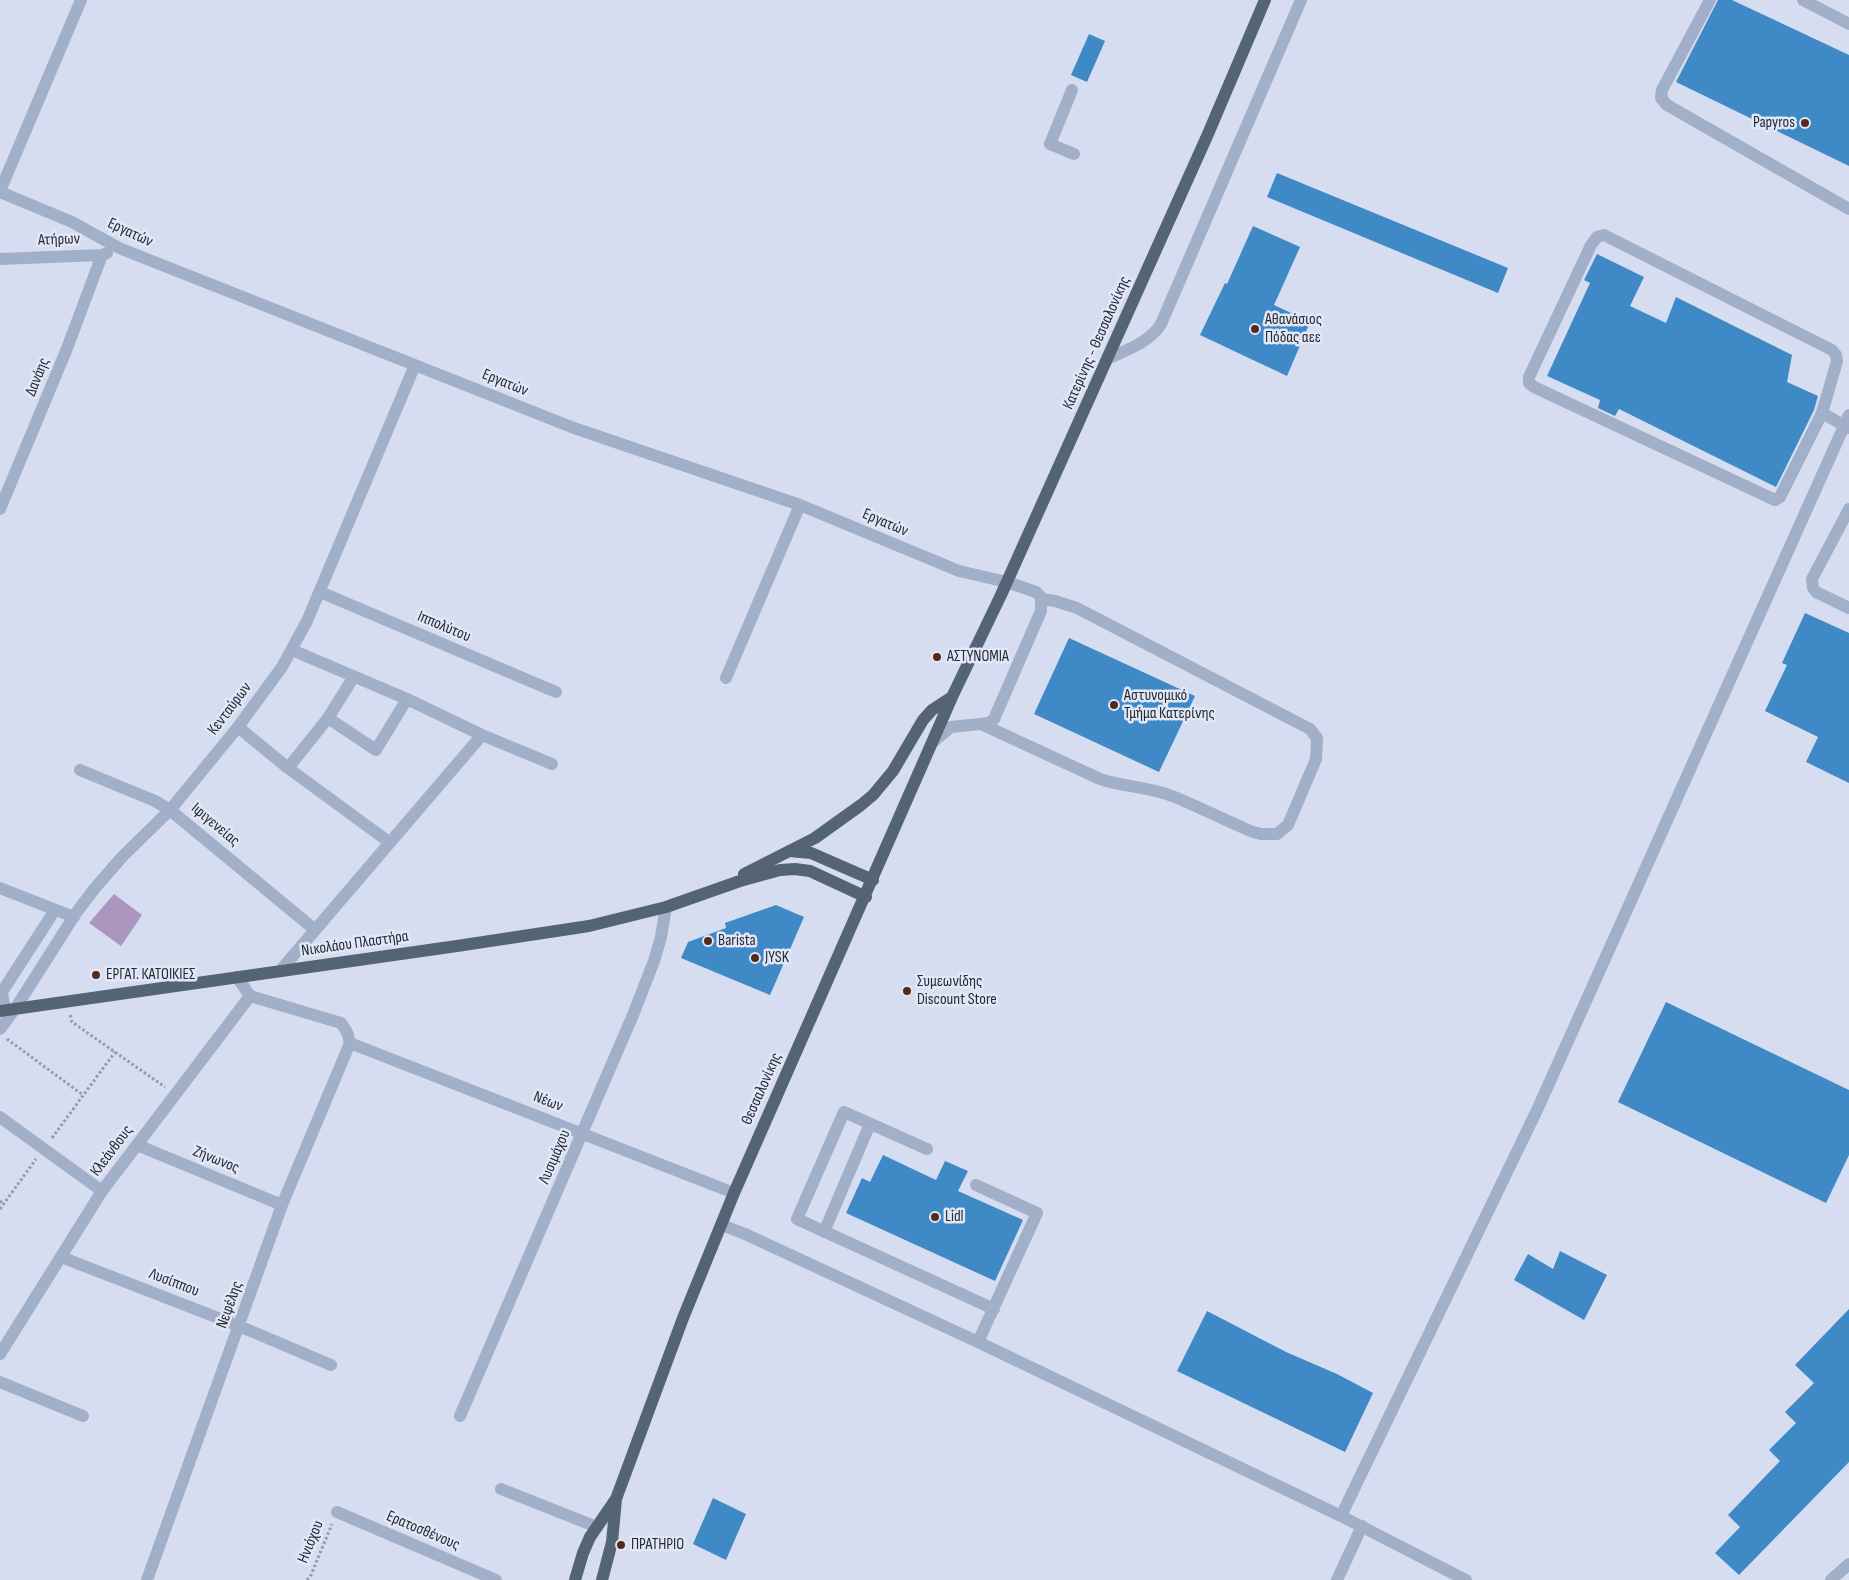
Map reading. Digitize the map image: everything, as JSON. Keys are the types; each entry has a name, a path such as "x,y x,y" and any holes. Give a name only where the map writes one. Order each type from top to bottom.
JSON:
{"main road":[{"name":"Κατερίνης - Θεσσαλονίκης","path":"952,697 1007,582 1266,0"},
{"name":"Θεσσαλονίκης","path":"574,1580 583,1553 597,1527 616,1499 680,1326 734,1193 866,897 952,697"},
{"name":"Νικολάου Πλαστήρα","path":"711,891 835,826 873,795 893,771 923,720 932,710 952,697"},
{"path":"790,851 811,853 873,880"},
{"name":"Νικολάου Πλαστήρα","path":"7,1010 561,930 624,918 666,907 771,872 803,869 866,897"},
{"name":"Θεσσαλονίκης","path":"602,1580 612,1542 616,1499"}],"street":[{"path":"0,191 81,0"},
{"path":"1107,359 1147,339 1156,332 1161,324 1301,0"},
{"path":"1710,0 1662,90 1661,98 1667,105 1849,209"},
{"path":"1803,0 1849,24"},
{"path":"1072,90 1050,144 1074,154"},
{"name":"Εργατών","path":"0,191 72,222 119,248 574,428 800,505 959,571 1007,582 1036,592 1042,599 1077,608 1310,729 1317,738 1316,759 1288,825 1277,834 1271,835 1253,832 1172,796 1156,791 1114,784 1100,779 981,724"},
{"path":"1604,235 1832,350 1836,354 1837,361 1822,413 1780,497 1775,500 1534,387 1529,383 1529,377 1591,245 1597,237 1604,235"},
{"name":"Ατήρων","path":"0,259 102,255 119,248"},
{"name":"Δανάης","path":"0,509 66,351 102,255"},
{"name":"Κενταύρων","path":"0,1029 7,1010 95,888 122,857 170,810 238,727 282,667 307,621 320,592 415,365"},
{"path":"1341,1516 1538,1108 1847,423 1822,413"},
{"path":"726,678 800,505"},
{"path":"1849,509 1812,579 1813,588 1816,592 1849,608"},
{"name":"Ιππολύτου","path":"320,592 556,692"},
{"path":"933,742 951,727 989,723 994,719 1041,611 1042,599"},
{"path":"292,650 353,678 407,699 482,735 552,764"},
{"path":"288,768 328,718 353,678"},
{"path":"328,718 376,750 407,699"},
{"path":"238,727 288,768 388,842"},
{"path":"280,971 388,842 482,735"},
{"name":"Ιφιγενείας","path":"80,770 154,801 170,810 314,929"},
{"path":"0,888 74,916"},
{"name":"Λυσιμάχου","path":"460,1416 583,1133 654,961 662,937 666,907"},
{"path":"7,1010 2,992 55,910"},
{"path":"237,977 250,996 341,1023 347,1032 350,1043"},
{"name":"Κλεάνθους","path":"0,1354 102,1191 250,996"},
{"name":"Νέων","path":"350,1043 734,1193"},
{"name":"Νεφέλης","path":"147,1580 282,1204 350,1043"},
{"path":"927,1148 844,1112 797,1219 994,1308"},
{"path":"0,1117 102,1191"},
{"path":"824,1232 870,1124"},
{"name":"Ζήνωνος","path":"136,1144 282,1204"},
{"path":"976,1185 1037,1214 978,1342"},
{"path":"722,1225 978,1342 1362,1526 1466,1580"},
{"name":"Λυσίππου","path":"61,1256 239,1326 331,1365"},
{"path":"0,1382 83,1416"},
{"path":"501,1489 597,1527"},
{"name":"Ερατοσθένους","path":"337,1512 496,1580"},
{"path":"1337,1580 1362,1526"},
{"path":"1832,1580 1849,1564"}],"path":[{"path":"68,1000 72,1022 176,1095"},
{"path":"0,1034 83,1095"},
{"path":"0,1210 115,1052"},
{"path":"0,1201 4,1204"},
{"name":"Ηνιόχου","path":"307,1580 311,1575 337,1512"}],"shaded area":[{"path":"114,894 142,915 121,946 89,923"}],"building":[{"name":"Papyros","path":"1718,0 1732,0 1849,55 1849,166 1676,82"},
{"path":"1089,34 1105,41 1087,82 1071,75"},
{"path":"1277,173 1508,268 1498,293 1267,197"},
{"name":"Αθανάσιος Πόδας αεε","path":"1253,226 1300,247 1274,305 1310,322 1287,376 1200,335 1225,283 1227,284"},
{"path":"1597,254 1644,277 1630,306 1666,323 1676,297 1792,355 1787,382 1818,396 1814,410 1776,487 1619,409 1615,416 1598,408 1600,400 1547,376 1590,283 1584,280"},
{"path":"1805,613 1849,633 1849,783 1806,762 1818,737 1765,711 1787,665 1782,663"},
{"name":"Αστυνομικό Τμήμα Κατερίνης","path":"1069,638 1195,696 1159,772 1034,714"},
{"name":"JYSK","path":"776,905 804,917 770,995 681,958 688,942 726,928 725,923"},
{"path":"1666,1002 1849,1090 1849,1155 1826,1203 1618,1102"},
{"name":"Lidl","path":"883,1155 936,1180 945,1161 968,1171 958,1191 1023,1220 995,1281 846,1213 862,1178 870,1182"},
{"path":"1560,1251 1607,1275 1584,1320 1514,1280 1528,1254 1553,1269"},
{"path":"1849,1309 1849,1462 1739,1575 1715,1553 1740,1527 1728,1515 1780,1461 1769,1450 1796,1423 1785,1412 1814,1383 1795,1365"},
{"path":"1207,1311 1286,1352 1337,1374 1373,1393 1345,1452 1177,1371"},
{"path":"713,1498 746,1514 726,1560 693,1544"}],"place":[{"name":"Papyros","path":"1805,123"},
{"name":"Αθανάσιος Πόδας αεε","path":"1255,329"},
{"name":"ΑΣΤΥΝΟΜΙΑ","path":"937,657"},
{"name":"Αστυνομικό Τμήμα Κατερίνης","path":"1114,705"},
{"name":"Barista","path":"708,941"},
{"name":"JYSK","path":"755,958"},
{"name":"ΕΡΓΑΤ. ΚΑΤΟΙΚΙΕΣ","path":"96,975"},
{"name":"Συμεωνίδης Discount Store","path":"907,991"},
{"name":"Lidl","path":"935,1217"},
{"name":"ΠΡΑΤΗΡΙΟ","path":"621,1545"}]}
